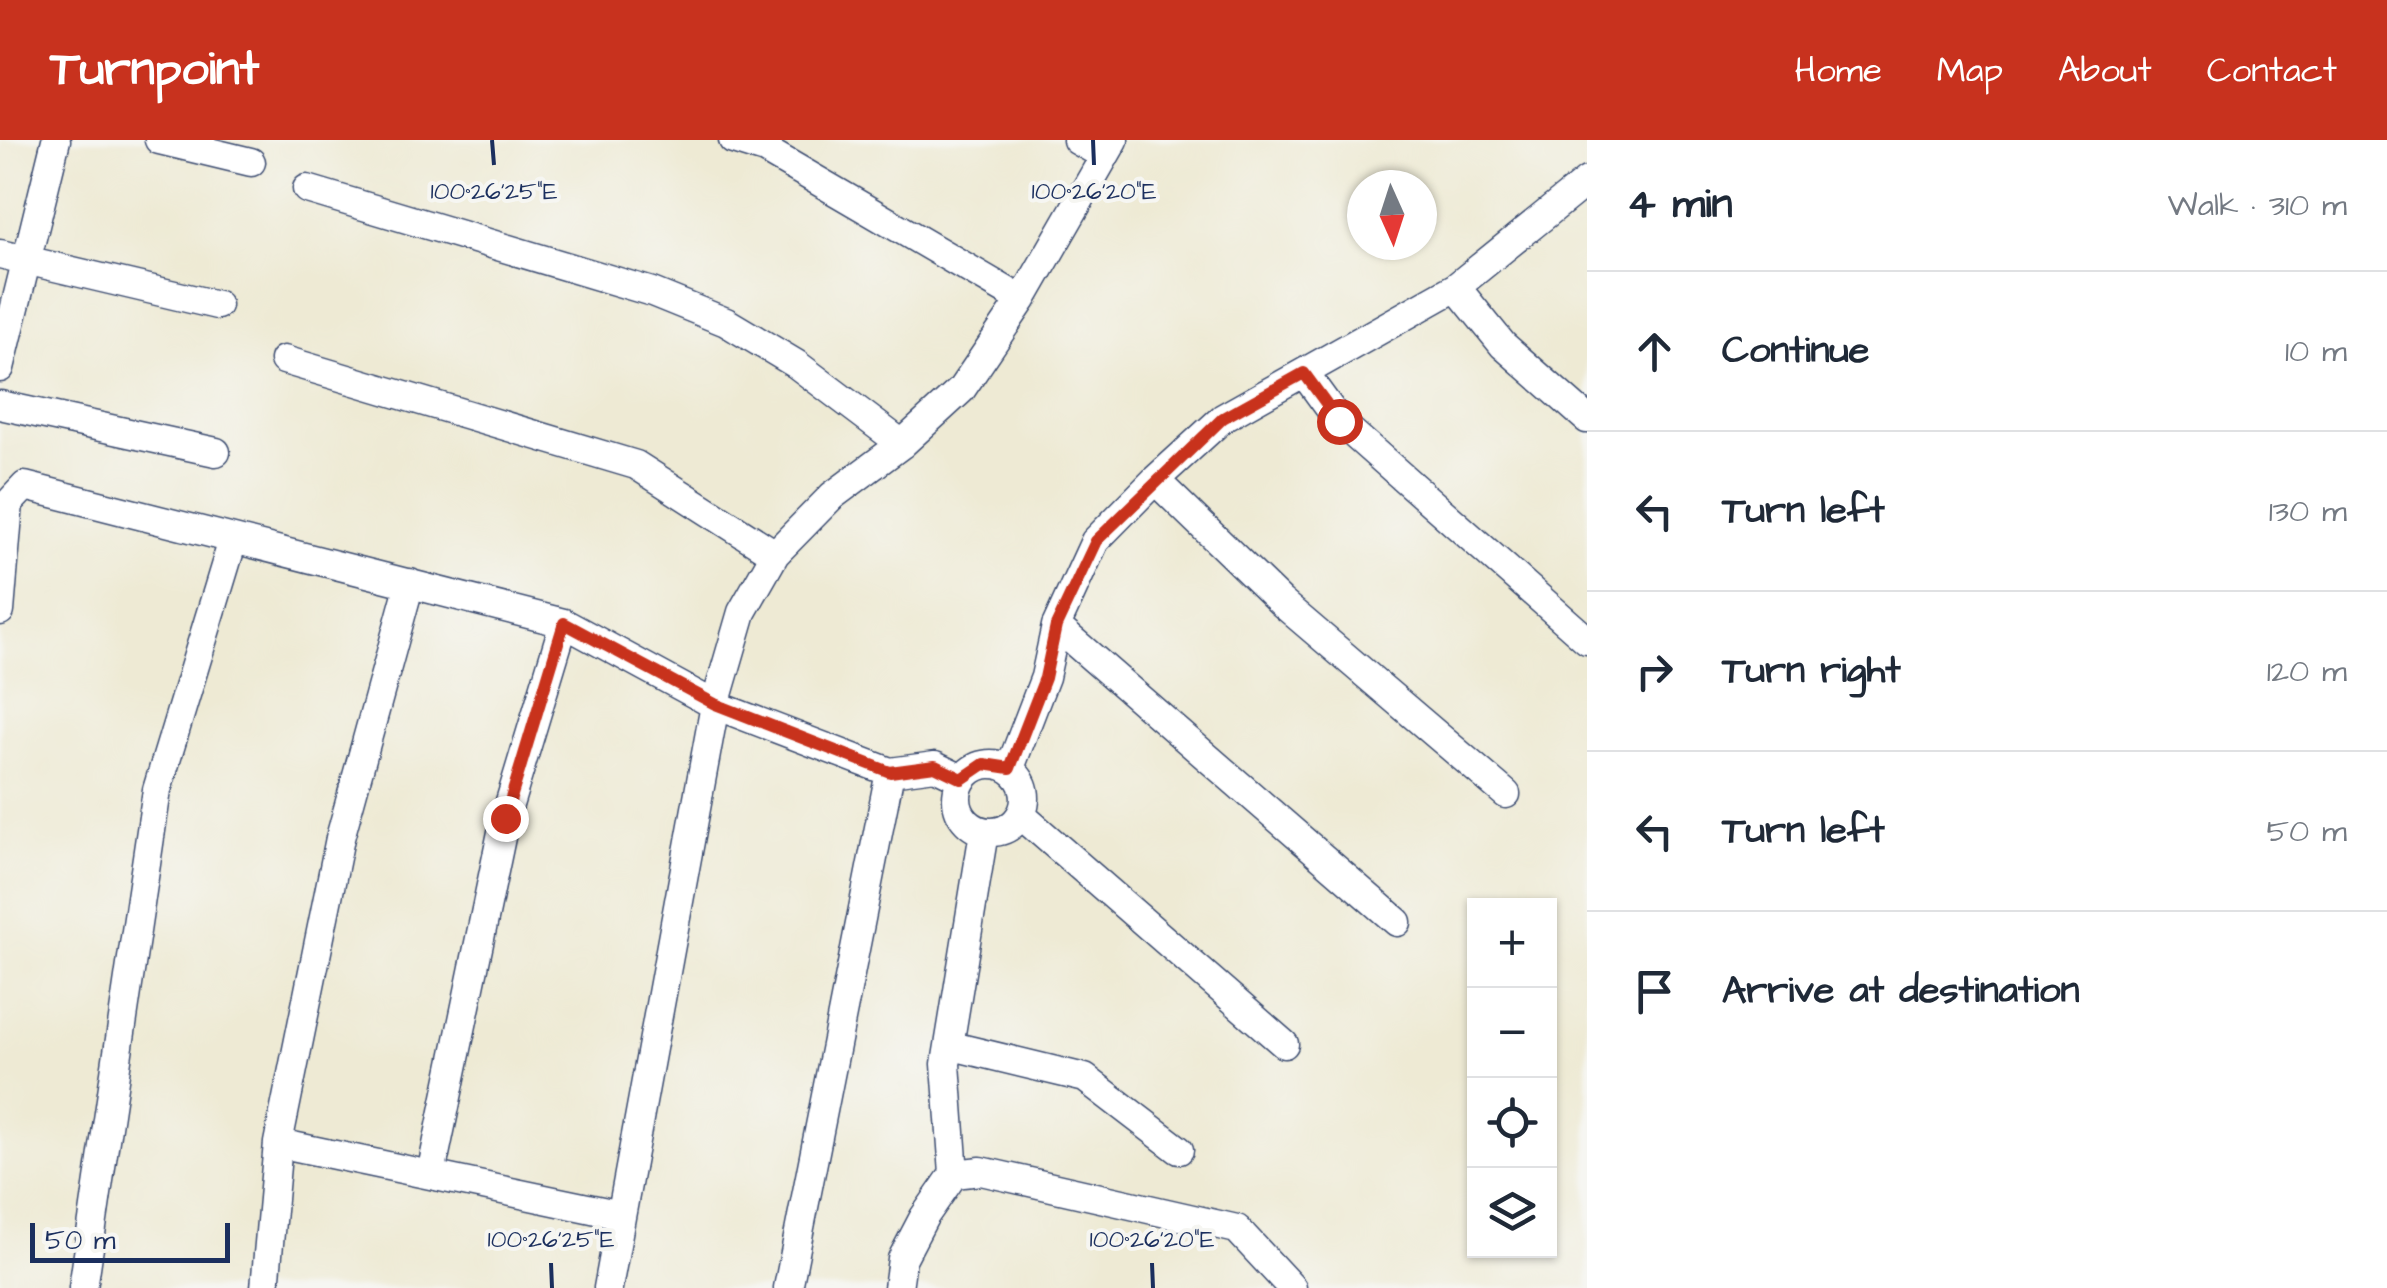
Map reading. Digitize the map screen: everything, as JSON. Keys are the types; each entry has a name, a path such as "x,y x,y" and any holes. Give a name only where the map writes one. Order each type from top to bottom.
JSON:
{"street":[{"path":"0,368 13,257 56,140"},
{"path":"158,140 251,162"},
{"path":"733,140 765,150 1022,300"},
{"path":"608,1288 715,704 742,612 775,554 832,496 902,444 961,390 1022,300 1110,148 1077,140"},
{"path":"1010,768 1045,678 1056,626 1096,541 1223,418 1456,288 1587,181"},
{"path":"306,189 652,292 726,322 796,364 902,444"},
{"path":"13,257 216,305"},
{"path":"1456,288 1503,345 1587,419"},
{"path":"284,360 636,466 775,554"},
{"path":"1304,373 1339,421 1587,640"},
{"path":"0,404 216,452"},
{"path":"1156,480 1281,602 1506,794"},
{"path":"0,611 9,503 25,486 564,623 715,704 890,772 935,766 962,779"},
{"path":"83,1288 157,790 233,540"},
{"path":"265,1288 278,1143 340,838 410,583"},
{"path":"431,1174 505,818 564,623"},
{"path":"1056,626 1397,922"},
{"path":"984,764 1010,768 1025,790 1021,815 999,831 984,832 972,826 957,805 962,779 984,764"},
{"path":"788,1288 890,772"},
{"path":"1021,815 1284,1044"},
{"path":"898,1288 902,1259 954,1174 946,1064 952,1046 984,832"},
{"path":"952,1046 1085,1078 1179,1150"},
{"path":"278,1143 621,1215"},
{"path":"954,1174 982,1170 1237,1228 1292,1288"}],"route":[{"path":"505,818 564,623 715,704 890,772 935,766 962,779 984,764 1010,768 1045,678 1056,626 1096,541 1223,418 1304,373 1339,421"}]}
